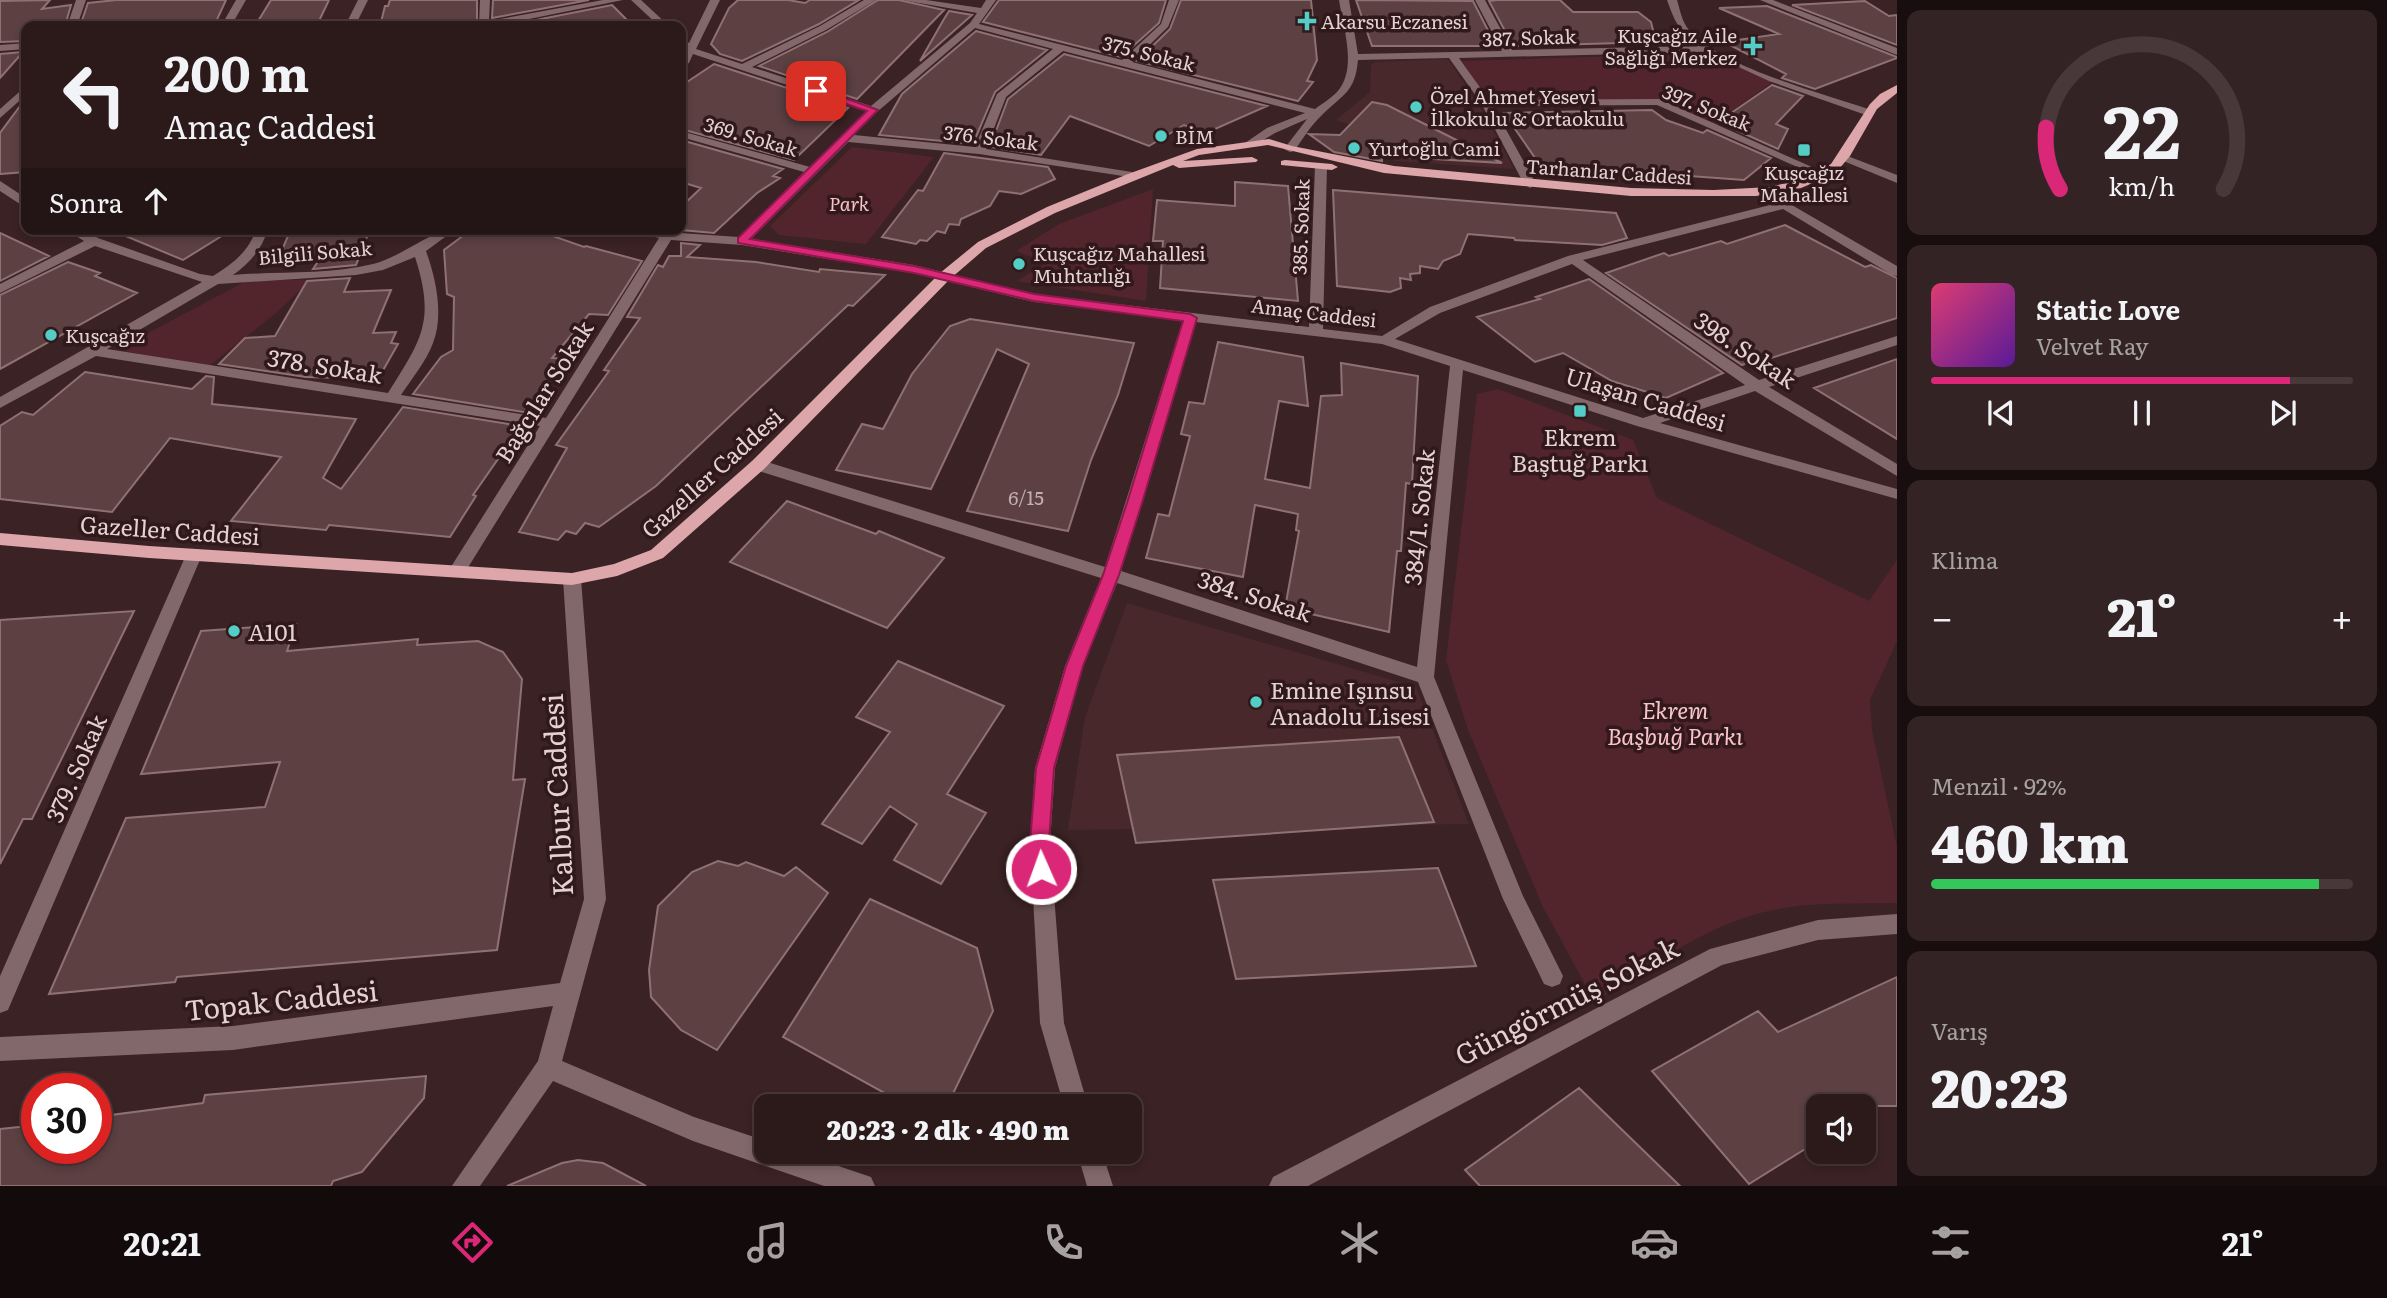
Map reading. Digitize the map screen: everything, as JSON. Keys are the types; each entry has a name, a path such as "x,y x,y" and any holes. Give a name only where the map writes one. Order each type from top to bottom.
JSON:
{"main road":[{"name":"Tarhanlar Caddesi","path":"1252,160 1274,164 1396,170 1663,195 1764,193 1824,175 1845,158 1867,112 1897,89"},
{"path":"1867,112 1897,104"},
{"name":"Tarhanlar Caddesi","path":"1248,145 1269,142 1290,149 1396,170"},
{"path":"1248,145 1244,153 1252,160"},
{"name":"Gazeller Caddesi","path":"0,539 194,555 572,579 617,570 657,554 758,465 945,276 982,245 1051,210 1158,166 1197,152 1248,145"},
{"path":"1274,164 1294,155 1290,149"},
{"name":"Gazeller Caddesi","path":"1158,166 1252,160"}],"street":[{"path":"74,21 81,0"},
{"path":"229,21 241,0"},
{"path":"352,21 363,0"},
{"path":"485,0 485,21"},
{"path":"511,21 618,0"},
{"path":"636,0 659,21"},
{"path":"686,57 715,0"},
{"path":"744,67 823,28 870,0"},
{"path":"907,0 983,11"},
{"path":"742,241 873,110 974,25 991,0"},
{"path":"1123,65 1165,25 1174,0"},
{"name":"Gazeller Caddesi","path":"1290,149 1317,113 1341,94 1351,79 1353,57 1344,0"},
{"path":"1480,0 1509,54"},
{"name":"387. Sokak","path":"1672,0 1686,33 1707,49 1748,69 1867,112"},
{"path":"1765,0 1897,52"},
{"name":"375. Sokak","path":"974,25 1317,113"},
{"path":"0,48 21,46"},
{"path":"686,46 690,50 873,110"},
{"path":"979,151 1001,96 1060,48"},
{"name":"387. Sokak","path":"1353,57 1453,57 1707,49"},
{"path":"1453,57 1486,103 1530,184"},
{"path":"0,116 21,94"},
{"name":"397. Sokak","path":"1486,103 1658,102 1824,175"},
{"name":"Gazeller Caddesi","path":"1248,145 1296,118 1317,113"},
{"name":"369. Sokak","path":"686,135 812,171"},
{"name":"376. Sokak","path":"846,138 979,151 1132,176"},
{"path":"1845,158 1897,179"},
{"name":"385. Sokak","path":"1316,331 1321,166"},
{"path":"3,190 21,201"},
{"path":"1764,193 1897,272"},
{"name":"Amaç Caddesi","path":"661,235 742,241 945,276 1034,298 1384,340 1435,310 1573,259 1785,205"},
{"path":"82,235 94,242 198,278 215,280"},
{"path":"0,403 215,280 245,259 260,235"},
{"name":"Bilgili Sokak","path":"215,280 341,273 376,267 419,251 442,235"},
{"name":"Bağcılar Sokak","path":"458,570 667,236"},
{"path":"0,289 94,242"},
{"path":"392,398 427,341 430,301 425,265 419,251"},
{"name":"398. Sokak","path":"1573,259 1757,386 1897,471"},
{"path":"1073,1094 1052,1023 1040,843 1045,768 1074,666 1111,575 1190,318"},
{"name":"Ulaşan Caddesi","path":"1384,340 1642,423 1897,494"},
{"path":"1642,423 1897,341"},
{"name":"378. Sokak","path":"94,351 550,424"},
{"name":"384/1. Sokak","path":"1425,677 1457,363"},
{"name":"384. Sokak","path":"758,465 1425,677"},
{"name":"379. Sokak","path":"0,1002 194,555"},
{"name":"Kalbur Caddesi","path":"465,1186 548,1067 595,899 572,579"},
{"path":"1425,677 1514,899 1552,976"},
{"name":"Güngörmüş Sokak","path":"1282,1186 1718,956 1818,930 1897,924"},
{"name":"Topak Caddesi","path":"0,1049 233,1038 568,993"},
{"path":"548,1067 693,1129 862,1186"},
{"path":"1094,1164 1100,1186"}],"shaded area":[{"name":"Özel Ahmet Yesevi İlkokulu & Ortaokulu","path":"1448,59 1485,115 1514,169 1394,161 1380,135 1336,120 1370,92 1371,65 1375,62"},
{"name":"Emine Işınsu Anadolu Lisesi","path":"1127,603 1416,687 1469,824 1068,830 1085,717"}],"green space":[{"path":"1688,54 1714,57 1774,81 1730,112 1717,127 1658,100 1488,100 1462,61"},
{"name":"Park","path":"852,147 934,157 866,244 779,235 770,226"},
{"path":"1153,189 1146,301 1017,281 1046,263 1016,251 1059,224"},
{"path":"248,280 311,280 276,313 209,366 116,350"},
{"name":"Ekrem Başbuğ Parkı","path":"1498,389 1633,440 1657,498 1869,601 1897,560 1897,641 1870,700 1872,730 1897,847 1897,903 1812,905 1759,913 1735,921 1689,943 1602,997 1587,988 1543,907 1468,730 1446,660 1477,394"}],"building":[{"path":"50,0 42,9 71,5 66,21 21,21 21,41 0,42 0,1"},
{"path":"116,0 226,0 216,21 82,21 88,3"},
{"path":"271,0 329,0 319,21 258,21"},
{"path":"390,0 477,0 477,21 381,21 385,6 388,6"},
{"path":"493,0 589,0 492,18"},
{"path":"738,0 788,0 805,3 810,0 859,0 819,24 742,61 720,54 711,44 729,8"},
{"path":"878,0 899,0 944,10 857,99 759,66 827,32"},
{"path":"999,0 1166,0 1159,23 1121,57 983,22"},
{"path":"1181,0 1311,0 1317,60 1307,81 1313,82 1298,101 1137,61 1170,29"},
{"path":"1356,0 1473,1 1496,46 1372,46"},
{"path":"1560,0 1573,12 1638,12 1651,22 1656,42 1513,46 1489,1"},
{"path":"1865,1 1889,16 1897,15 1897,45 1792,5"},
{"path":"612,5 628,21 531,21"},
{"path":"1767,6 1897,58 1815,89 1782,78 1786,74 1724,42 1779,34 1719,8"},
{"path":"949,11 972,15 920,61 944,19"},
{"path":"976,31 1047,50 995,92 973,144 879,135 902,94"},
{"path":"21,52 0,78 0,54"},
{"path":"1064,54 1267,106 1206,133 1184,125 1149,146 1070,116 1041,155 990,147 1008,99"},
{"path":"714,64 848,108 794,160 686,130 686,83"},
{"path":"1772,85 1803,96 1776,124 1788,129 1778,149 1718,122"},
{"path":"1372,102 1387,105 1502,163 1382,156 1382,161 1334,152 1309,134 1340,135"},
{"path":"21,105 21,172 0,174 0,133"},
{"path":"1652,110 1666,120 1703,133 1707,130 1771,158 1744,180 1540,165 1504,113"},
{"path":"686,141 783,169 773,176 780,178 757,193 714,233 686,230 686,202 701,188 686,184"},
{"path":"944,153 1048,167 1055,179 1021,194 999,191 990,206 961,219 959,225 949,224 945,233 937,231 927,241 920,240 916,244 882,237 918,190 923,191"},
{"path":"1235,182 1288,186 1298,301 1160,288 1163,241 1153,241 1157,200 1235,206"},
{"path":"1333,190 1616,213 1627,238 1602,245 1515,240 1468,234 1460,254 1443,261 1438,269 1420,266 1420,273 1410,274 1411,280 1400,278 1401,288 1390,292 1337,286"},
{"path":"1785,225 1865,267 1871,265 1897,278 1897,318 1768,359 1764,356 1742,365 1606,273 1664,253 1669,256 1721,241 1727,244"},
{"path":"0,233 49,256 0,281"},
{"path":"123,235 223,235 183,260"},
{"path":"288,235 368,235 356,265 313,269 319,260 276,264"},
{"path":"464,235 550,235 584,247 642,261 608,315 589,314 552,358 564,359 529,413 413,394 441,357 453,350 454,297 447,294 444,250"},
{"path":"681,243 700,245 687,257 756,262 819,272 820,269 885,275 853,306 848,305 656,486 599,527 585,523 576,534 566,531 558,540 519,532 567,448 556,445 609,371 604,370 640,318 627,317 658,265 663,267 669,256 681,256"},
{"path":"68,262 100,273 95,276 137,293 0,369 0,295"},
{"path":"350,278 344,292 391,290 373,333 396,332 391,343 398,344 378,379 306,377 219,364 245,338 275,336 307,281"},
{"path":"1589,279 1723,373 1666,398 1612,381 1563,353 1535,362 1477,317 1540,299 1536,297"},
{"path":"970,319 1134,343 1118,395 1091,460 1068,531 967,511 1029,364 997,349 931,489 836,470 862,424 883,429 912,374 950,326"},
{"path":"1218,342 1303,357 1308,406 1279,401 1265,479 1310,488 1321,396 1342,395 1341,363 1418,376 1412,484 1406,483 1401,551 1397,551 1389,632 1285,608 1299,531 1296,530 1298,514 1255,505 1243,577 1146,558 1158,514 1169,516 1190,436 1181,434 1189,402 1204,404"},
{"path":"1897,359 1897,439 1814,388"},
{"path":"85,372 192,389 206,376 214,377 212,404 356,419 323,478 341,489 403,407 521,426 473,495 476,496 450,537 329,525 326,530 231,521 281,457 170,438 112,512 0,499 0,426 22,412 33,415"},
{"path":"787,501 876,534 879,531 944,558 887,628 730,562"},
{"path":"134,611 32,819 23,819 0,864 0,620"},
{"path":"296,624 287,651 418,639 417,645 478,641 503,652 522,679 513,780 525,779 497,950 177,977 175,982 49,994 126,818 265,807 280,762 141,774 201,631"},
{"path":"898,661 1004,706 947,794 986,813 941,884 894,860 917,824 890,806 862,844 822,824 890,732 856,717"},
{"path":"1399,737 1434,822 1136,843 1117,755"},
{"path":"718,861 738,866 746,862 784,876 796,867 828,893 717,1050 681,1030 651,997 649,970 658,906 692,872"},
{"path":"1438,868 1476,966 1236,979 1213,880"},
{"path":"870,899 977,948 993,1011 953,1094 886,1094 783,1037"},
{"path":"1897,977 1897,1106 1876,1106 1876,1094 1806,1094 1806,1148 1749,1184 1652,1071 1758,1011 1778,1032"},
{"path":"426,1076 424,1098 362,1172 333,1181 331,1186 0,1186 0,1129 21,1127 21,1164 112,1164 112,1115 203,1103 205,1095"},
{"path":"1579,1088 1680,1186 1480,1186 1465,1170"},
{"path":"578,1160 603,1163 646,1186 507,1186 562,1163"}],"place":[{"name":"Akarsu Eczanesi","path":"1307,21"},
{"name":"Kuşcağız Aile Sağlığı Merkez","path":"1753,46"},
{"name":"Özel Ahmet Yesevi İlkokulu & Ortaokulu","path":"1416,107"},
{"name":"BİM","path":"1161,136"},
{"name":"Yurtoğlu Cami","path":"1354,148"},
{"name":"Kuşcağız Mahallesi","path":"1804,150"},
{"name":"Kuşcağız Mahallesi Muhtarlığı","path":"1019,264"},
{"name":"Kuşcağız","path":"51,335"},
{"name":"Ekrem Baştuğ Parkı","path":"1580,411"},
{"name":"A101","path":"234,631"},
{"name":"Emine Işınsu Anadolu Lisesi","path":"1256,702"}],"route":[{"path":"816,91 873,110 742,241 914,269 1034,298 1190,318 1135,503 1111,575 1074,666 1045,768 1041,869"}]}
